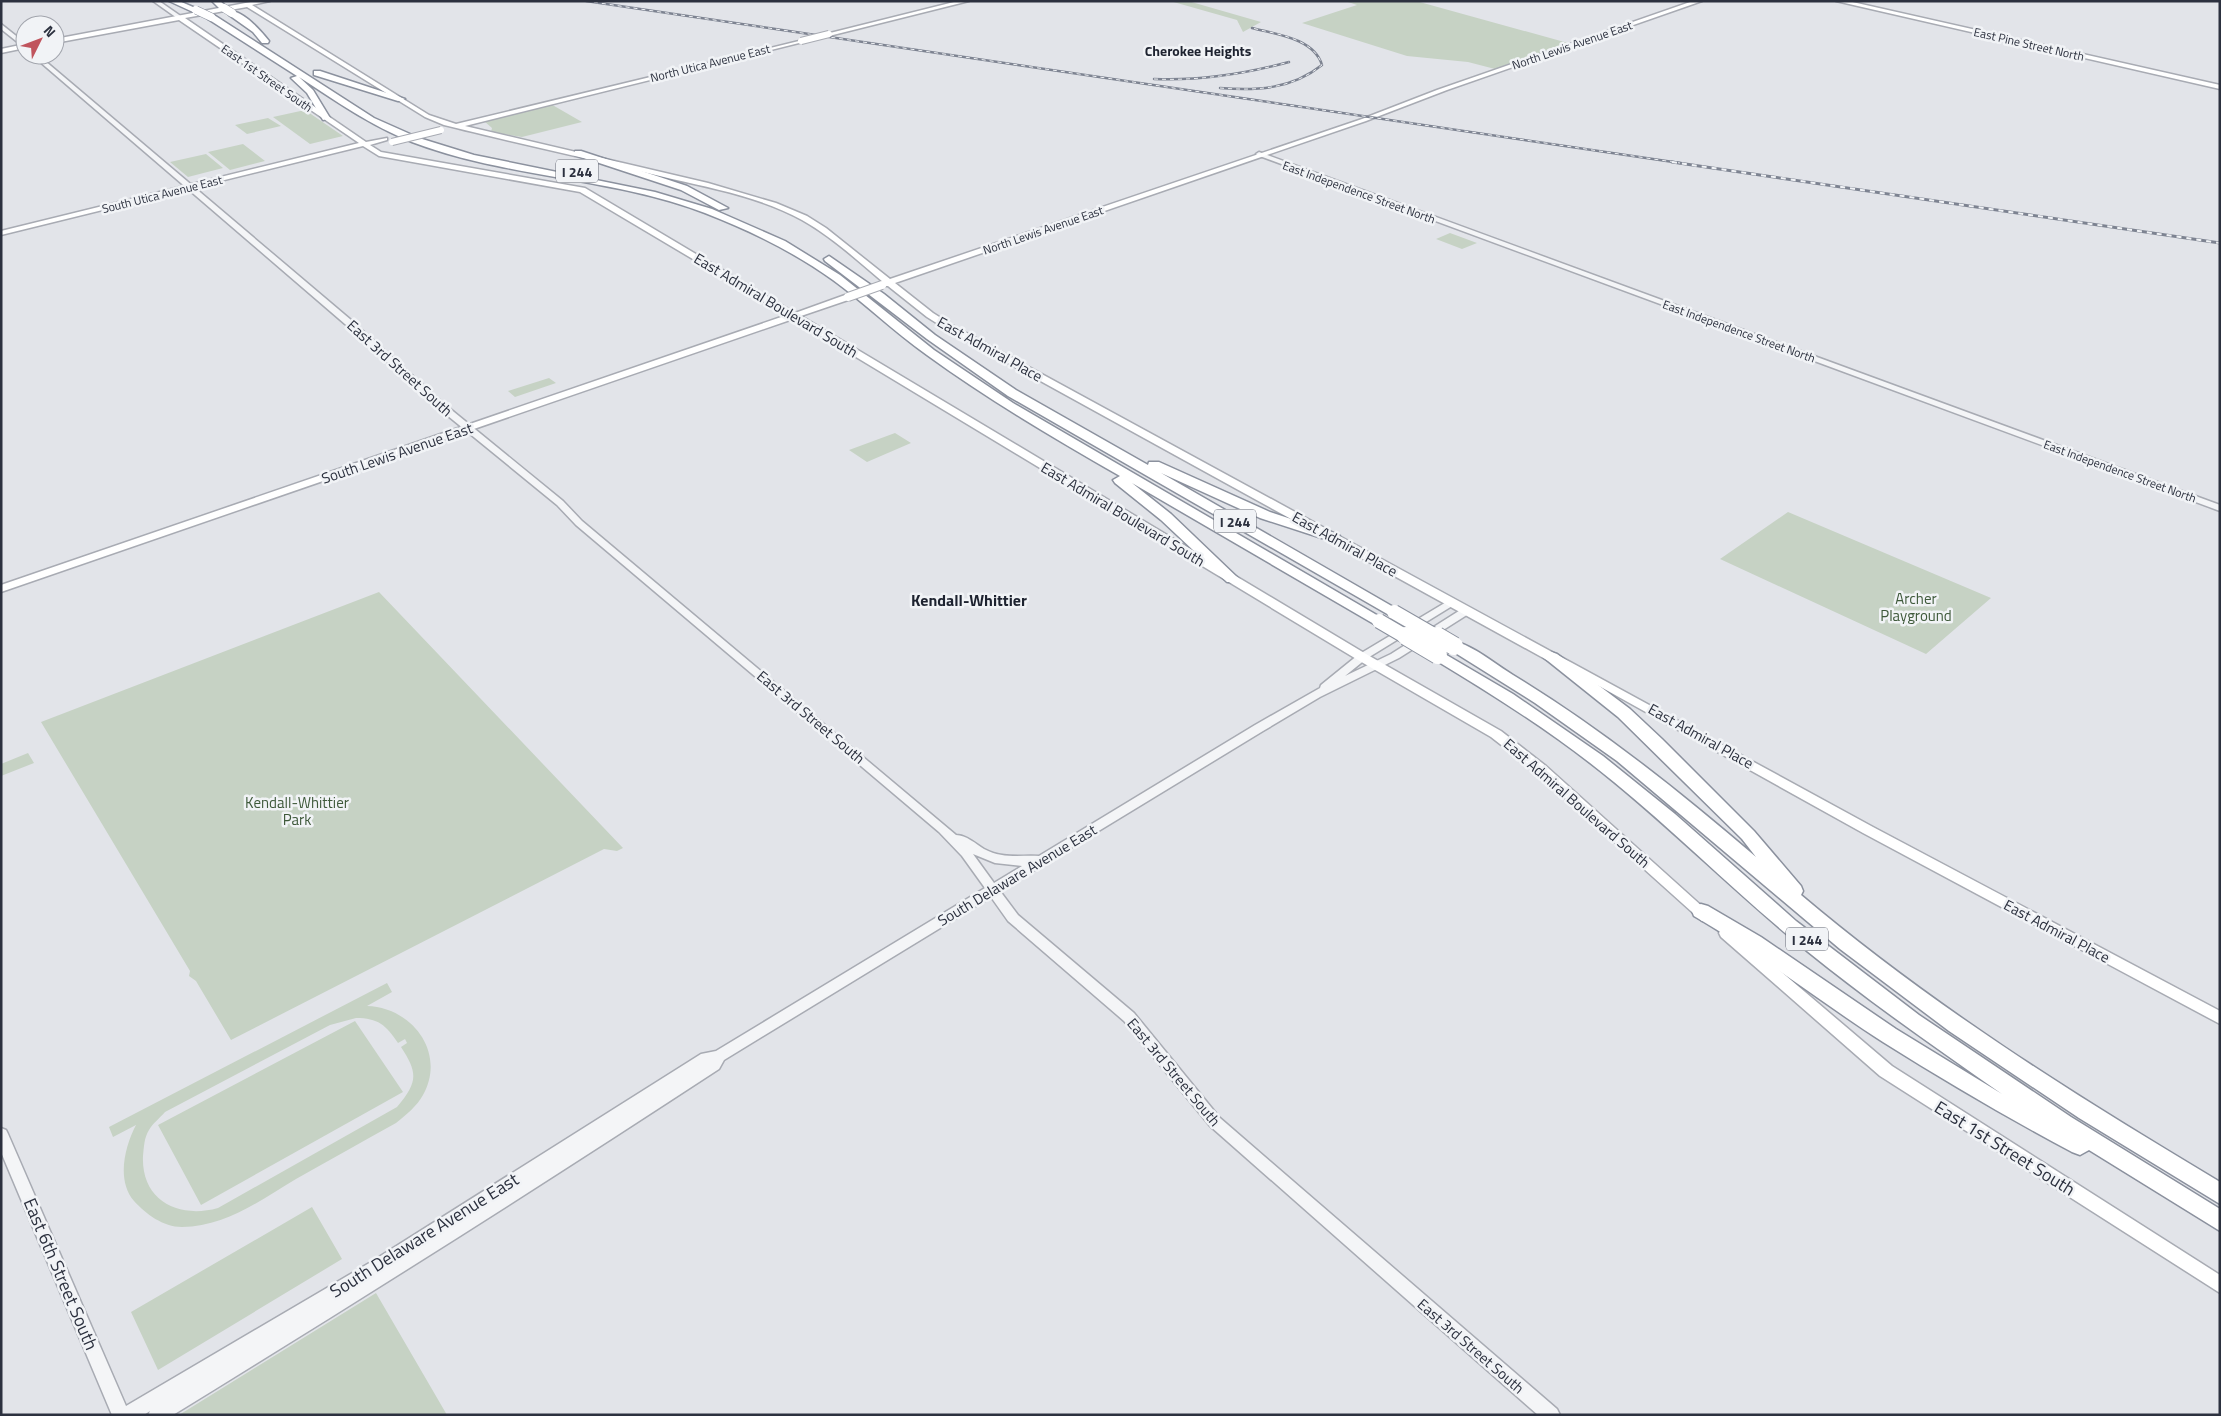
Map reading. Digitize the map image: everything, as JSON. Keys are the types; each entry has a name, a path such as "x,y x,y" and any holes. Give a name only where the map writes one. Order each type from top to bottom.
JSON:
{"highway":[{"path":"172,1 196,10"},
{"name":"I 244","path":"183,1 288,65 371,120 416,140 480,158 652,194 708,211 754,230 823,268 958,373 1009,406 1378,620 1446,651 1565,716 1675,798 1819,922 1922,1001 2056,1093 2220,1194"},
{"path":"213,4 269,43"},
{"path":"288,65 296,79 310,92 326,118"},
{"name":"I 244","path":"401,99 313,71 396,123 443,142 488,154 642,185 725,209 761,223 804,244"},
{"path":"578,153 684,188 725,209"},
{"path":"582,190 670,205 754,230"},
{"name":"I 244","path":"819,253 854,276 958,357 1012,393 1394,612 1619,777 1812,944 1962,1058 2220,1221"},
{"path":"1076,431 1240,504 1309,532 1334,538"},
{"path":"1086,451 1166,517 1232,579"},
{"path":"1551,657 1624,713 1663,750 1748,835 1819,922"},
{"path":"1701,911 1754,942 1850,1010 2013,1111 2191,1203"}],"main road":[{"path":"65,39 180,18 245,3 267,1"},
{"name":"North Utica Avenue East","path":"455,126 966,1"},
{"name":"North Lewis Avenue East","path":"793,316 1699,1"},
{"name":"East Pine Street North","path":"1839,1 2220,87"},
{"path":"245,3 401,99 440,127"},
{"name":"East 1st Street South","path":"180,18 379,154"},
{"path":"1,51 15,48"},
{"path":"479,120 477,125 486,133"},
{"name":"South Utica Avenue East","path":"1,233 440,127 455,126"},
{"name":"East Admiral Place","path":"455,126 578,153 733,191 776,205 823,229 886,284 937,320 1466,611 1611,687 1868,830 2220,1018"},
{"name":"East Admiral Boulevard South","path":"379,154 582,190 634,220 1362,658 1474,720 1520,751 1800,998"},
{"name":"South Lewis Avenue East","path":"1,588 793,316"},
{"name":"East 1st Street South","path":"1800,998 1864,1053 1913,1090 2220,1284"}],"street":[{"name":"East 1st Street South","path":"155,1 180,18"},
{"path":"1,26 14,37"},
{"path":"1,37 14,37"},
{"name":"East 3rd Street South","path":"48,65 348,322 468,429 560,503 579,523 943,829 966,853 992,891 1017,922 1137,1026 1215,1122 1550,1415"},
{"name":"East Independence Street North","path":"1259,154 2220,508"},
{"path":"1362,658 1452,603"},
{"name":"South Delaware Avenue East","path":"127,1415 377,1266 706,1058 719,1056 1316,695 1377,666 1466,611"},
{"name":"South Delaware Avenue East","path":"1316,695 1362,658"},
{"path":"943,829 984,856 1016,863 1042,860"},
{"name":"South Delaware Avenue East","path":"157,1415 383,1278 554,1170 714,1065 719,1056"},
{"name":"East 6th Street South","path":"1,1134 122,1415"}],"green space":[{"path":"1170,1 1188,1 1261,22 1243,32 1237,20"},
{"path":"1345,1 1416,1 1568,43 1495,69 1468,62 1407,56 1302,23 1357,5"},
{"path":"549,103 582,122 522,137 491,132 492,128 484,121"},
{"path":"305,110 343,136 310,144 273,117"},
{"path":"268,118 281,126 247,134 235,125"},
{"path":"243,144 265,161 230,170 208,152"},
{"path":"206,154 223,168 188,177 170,162"},
{"path":"1450,233 1477,243 1462,249 1436,239"},
{"path":"549,378 556,383 515,397 508,391"},
{"path":"895,433 911,443 867,462 849,450"},
{"name":"Archer Playground","path":"1788,512 1991,598 1926,654 1720,559"},
{"name":"Kendall-Whittier Park","path":"379,592 623,848 617,851 604,849 231,1040 196,981 189,976 190,971 41,722"},
{"path":"28,753 34,763 1,776 1,764"},
{"path":"387,983 392,992 367,1006 383,1008 398,1014 410,1023 421,1035 431,1063 429,1079 421,1099 396,1123 242,1211 198,1226 182,1227 168,1225 149,1215 134,1201 128,1193 125,1183 124,1163 136,1125 113,1137 109,1127","holes":["356,1018 364,1018 381,1024 398,1043 405,1039 407,1043 401,1047 413,1071 412,1084 397,1107 218,1208 190,1211 165,1203 156,1195 148,1185 144,1172 144,1146 146,1136 152,1125 165,1112 330,1025"]},
{"path":"355,1021 403,1092 201,1205 158,1125"},
{"path":"312,1207 342,1259 158,1370 131,1312"},
{"path":"376,1293 447,1415 179,1415"}],"railway":[{"path":"586,1 1680,163"},
{"path":"1220,88 1274,87 1299,79 1322,65 1318,56 1302,43 1282,35 1252,28"},
{"path":"1154,79 1222,76 1289,62"},
{"path":"1672,162 2220,243"}],"district":[{"name":"Cherokee Heights","path":"1198,50"},
{"name":"Kendall-Whittier","path":"969,600"}]}
